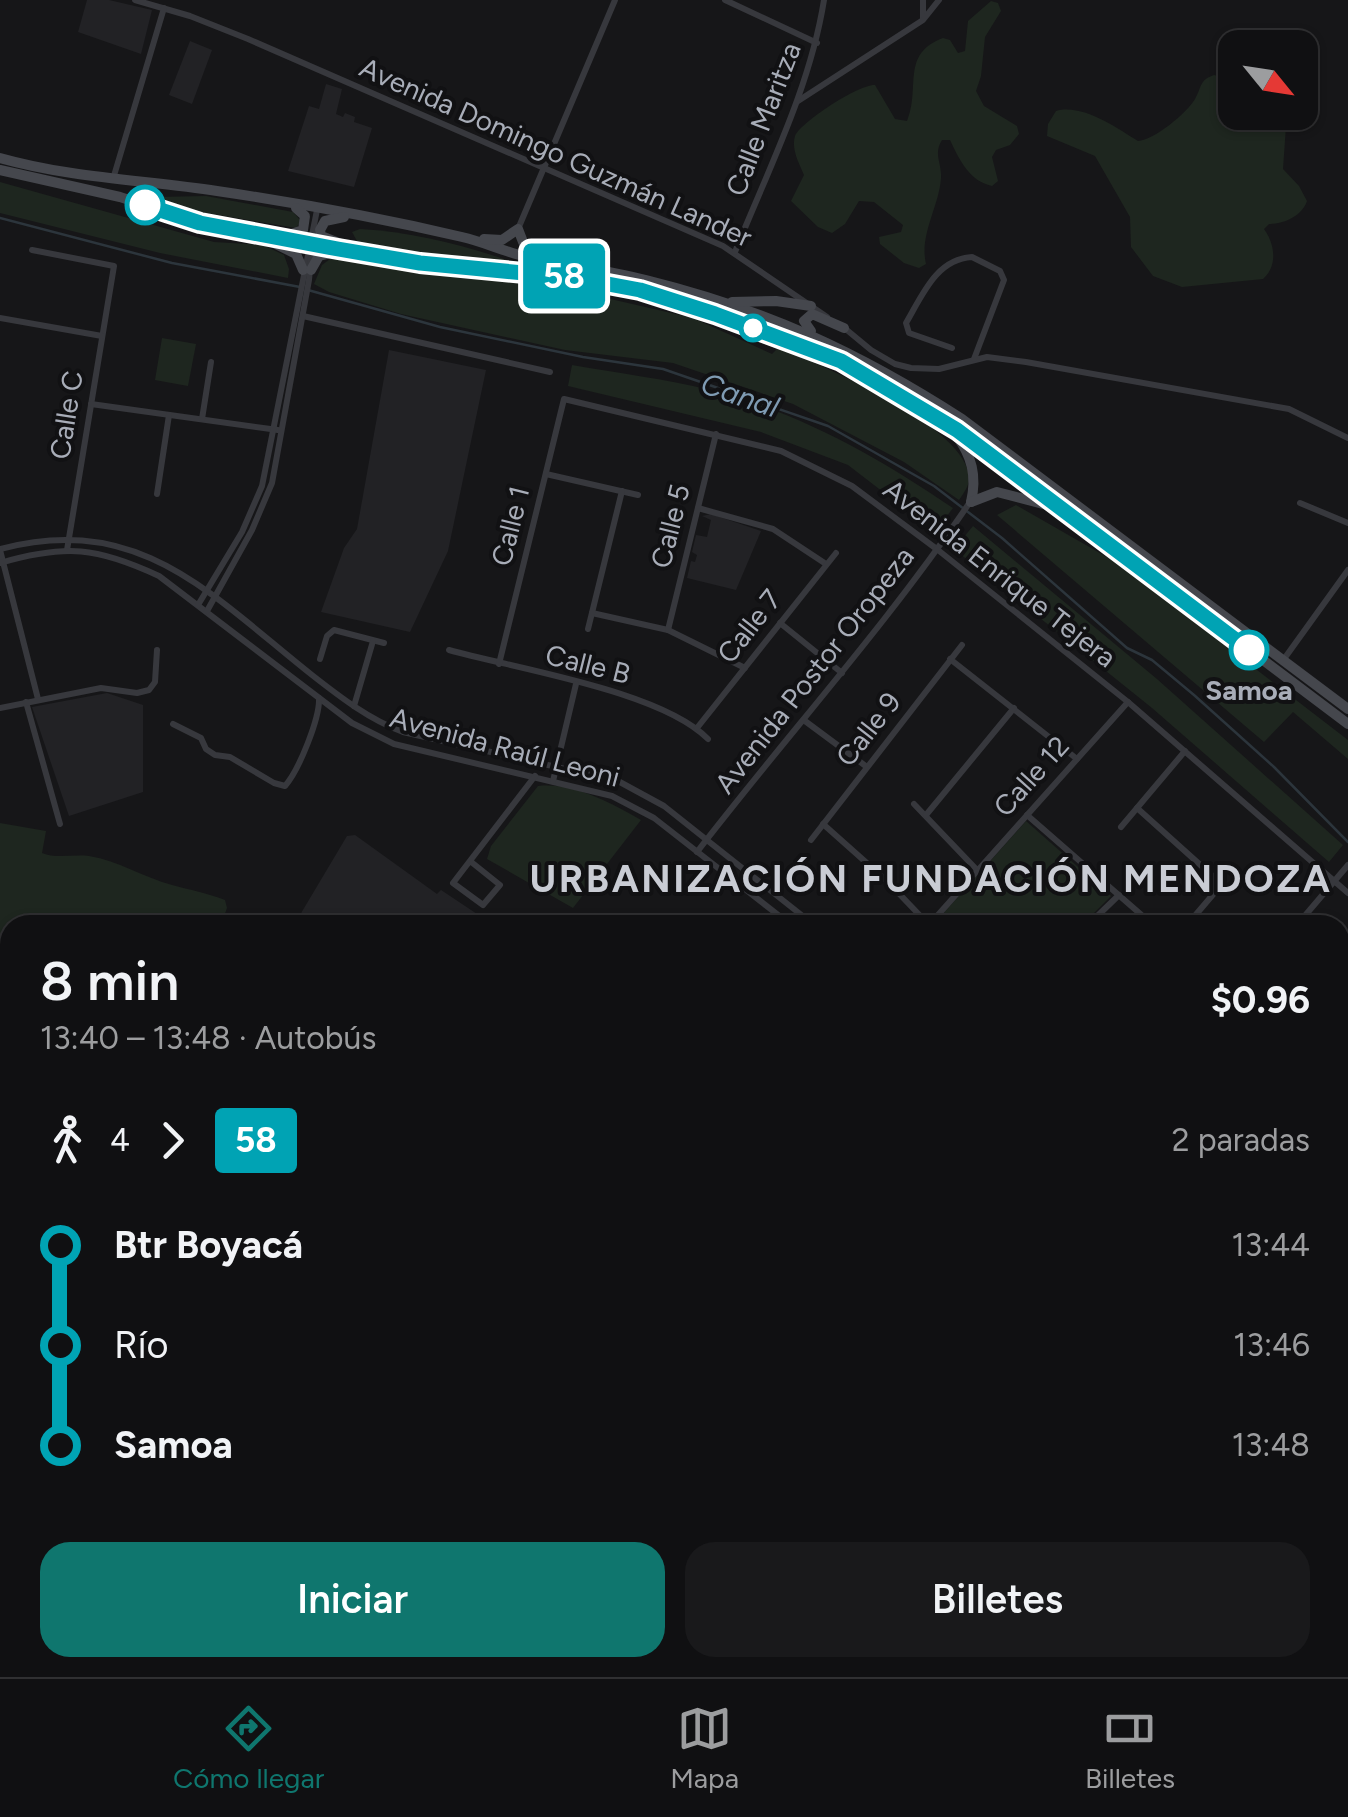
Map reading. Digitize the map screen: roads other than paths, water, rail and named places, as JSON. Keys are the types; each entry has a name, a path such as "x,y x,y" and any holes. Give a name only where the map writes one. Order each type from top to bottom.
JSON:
{"main road":[{"path":"0,158 69,174 160,182 474,240 512,253 646,280 726,302 820,337 962,419 1348,709"},
{"path":"0,170 120,197 200,223 277,238 420,263 544,273 640,290 841,361 942,420 1348,724"},
{"path":"277,238 296,234 305,223 301,211 288,204"},
{"path":"361,250 321,236 321,225 330,218 370,218"},
{"path":"474,240 502,240 518,229 523,242 559,263"},
{"path":"258,234 291,250 306,275 324,253 361,250"},
{"path":"726,302 776,301 811,306"},
{"path":"820,337 804,324 809,315 817,314 844,328"},
{"path":"942,420 969,455 975,485 971,502"},
{"path":"971,502 986,494 1007,493 1061,509"}],"street":[{"name":"Avenida Domingo Guzmán Lander","path":"135,0 248,39 734,252 883,358 911,368 939,370 987,357 1026,362 1288,410 1348,438"},
{"path":"518,229 615,0"},
{"path":"725,0 817,43"},
{"name":"Calle Maritza","path":"734,252 796,102 817,43 824,0"},
{"path":"923,0 923,20"},
{"path":"796,102 923,20 939,0"},
{"path":"113,179 164,8"},
{"path":"207,611 252,530 272,483 317,210"},
{"name":"Calle C","path":"32,250 114,266 67,550"},
{"path":"952,348 909,333 906,323 943,266 972,257 1000,272 1004,280 974,359"},
{"path":"301,310 550,372"},
{"path":"198,605 242,532 262,486 278,430 301,310"},
{"path":"0,318 102,336"},
{"path":"202,419 211,362"},
{"name":"Avenida Enrique Tejera","path":"564,399 781,451 852,486 1128,702 1348,893"},
{"name":"Calle 1","path":"499,664 564,399"},
{"path":"91,404 278,430"},
{"path":"157,494 169,415"},
{"name":"Calle 5","path":"668,630 716,434"},
{"path":"546,474 638,495"},
{"path":"588,630 622,491"},
{"name":"Avenida Postor Oropeza","path":"697,852 938,550 971,502"},
{"path":"1300,503 1348,522"},
{"path":"698,508 773,530 826,564"},
{"name":"Avenida Raúl Leoni","path":"0,550 32,540 69,538 121,545 168,565 354,706 404,732 618,781 664,806 801,915"},
{"name":"Avenida Raúl Leoni","path":"1,562 39,552 78,549 125,560 160,576 352,722 376,736 612,796 654,818 778,915"},
{"path":"0,550 38,700"},
{"name":"Calle 7","path":"698,728 836,552"},
{"path":"1283,660 1348,570"},
{"path":"592,613 668,630 744,668"},
{"path":"780,623 842,672"},
{"path":"320,658 327,636 334,630 384,643"},
{"path":"354,706 374,640"},
{"name":"Calle 9","path":"810,840 962,644"},
{"path":"0,708 101,688 138,693 149,690 155,682 157,650"},
{"name":"Calle B","path":"449,650 652,703 698,728 708,739"},
{"path":"950,659 1077,759"},
{"path":"552,781 576,684"},
{"path":"174,724 201,738 210,752 230,757 285,786 293,776 318,712 318,696"},
{"path":"26,702 60,824"},
{"name":"Calle 12","path":"938,915 1128,702"},
{"path":"926,816 1014,708"},
{"path":"804,721 867,768"},
{"path":"400,745 404,732"},
{"path":"1121,827 1185,751"},
{"path":"470,862 500,885 483,905 453,883 535,776"},
{"path":"914,804 978,870"},
{"path":"1138,808 1216,879 1216,891 1196,915"},
{"path":"1027,815 1141,915"},
{"path":"823,824 887,880 920,915"},
{"path":"1305,915 1347,866"},
{"path":"1098,915 1118,895"}],"waterway":[{"name":"Canal","path":"0,218 172,263 300,287"},
{"name":"Canal","path":"308,290 440,327 583,357 663,369 828,426 934,486 1002,538 1127,648 1152,660 1194,695 1274,767 1348,842"}],"place":[{"name":"Samoa","path":"1249,650"}],"district":[{"name":"URBANIZACIÓN FUNDACIÓN MENDOZA","path":"931,879"}]}
